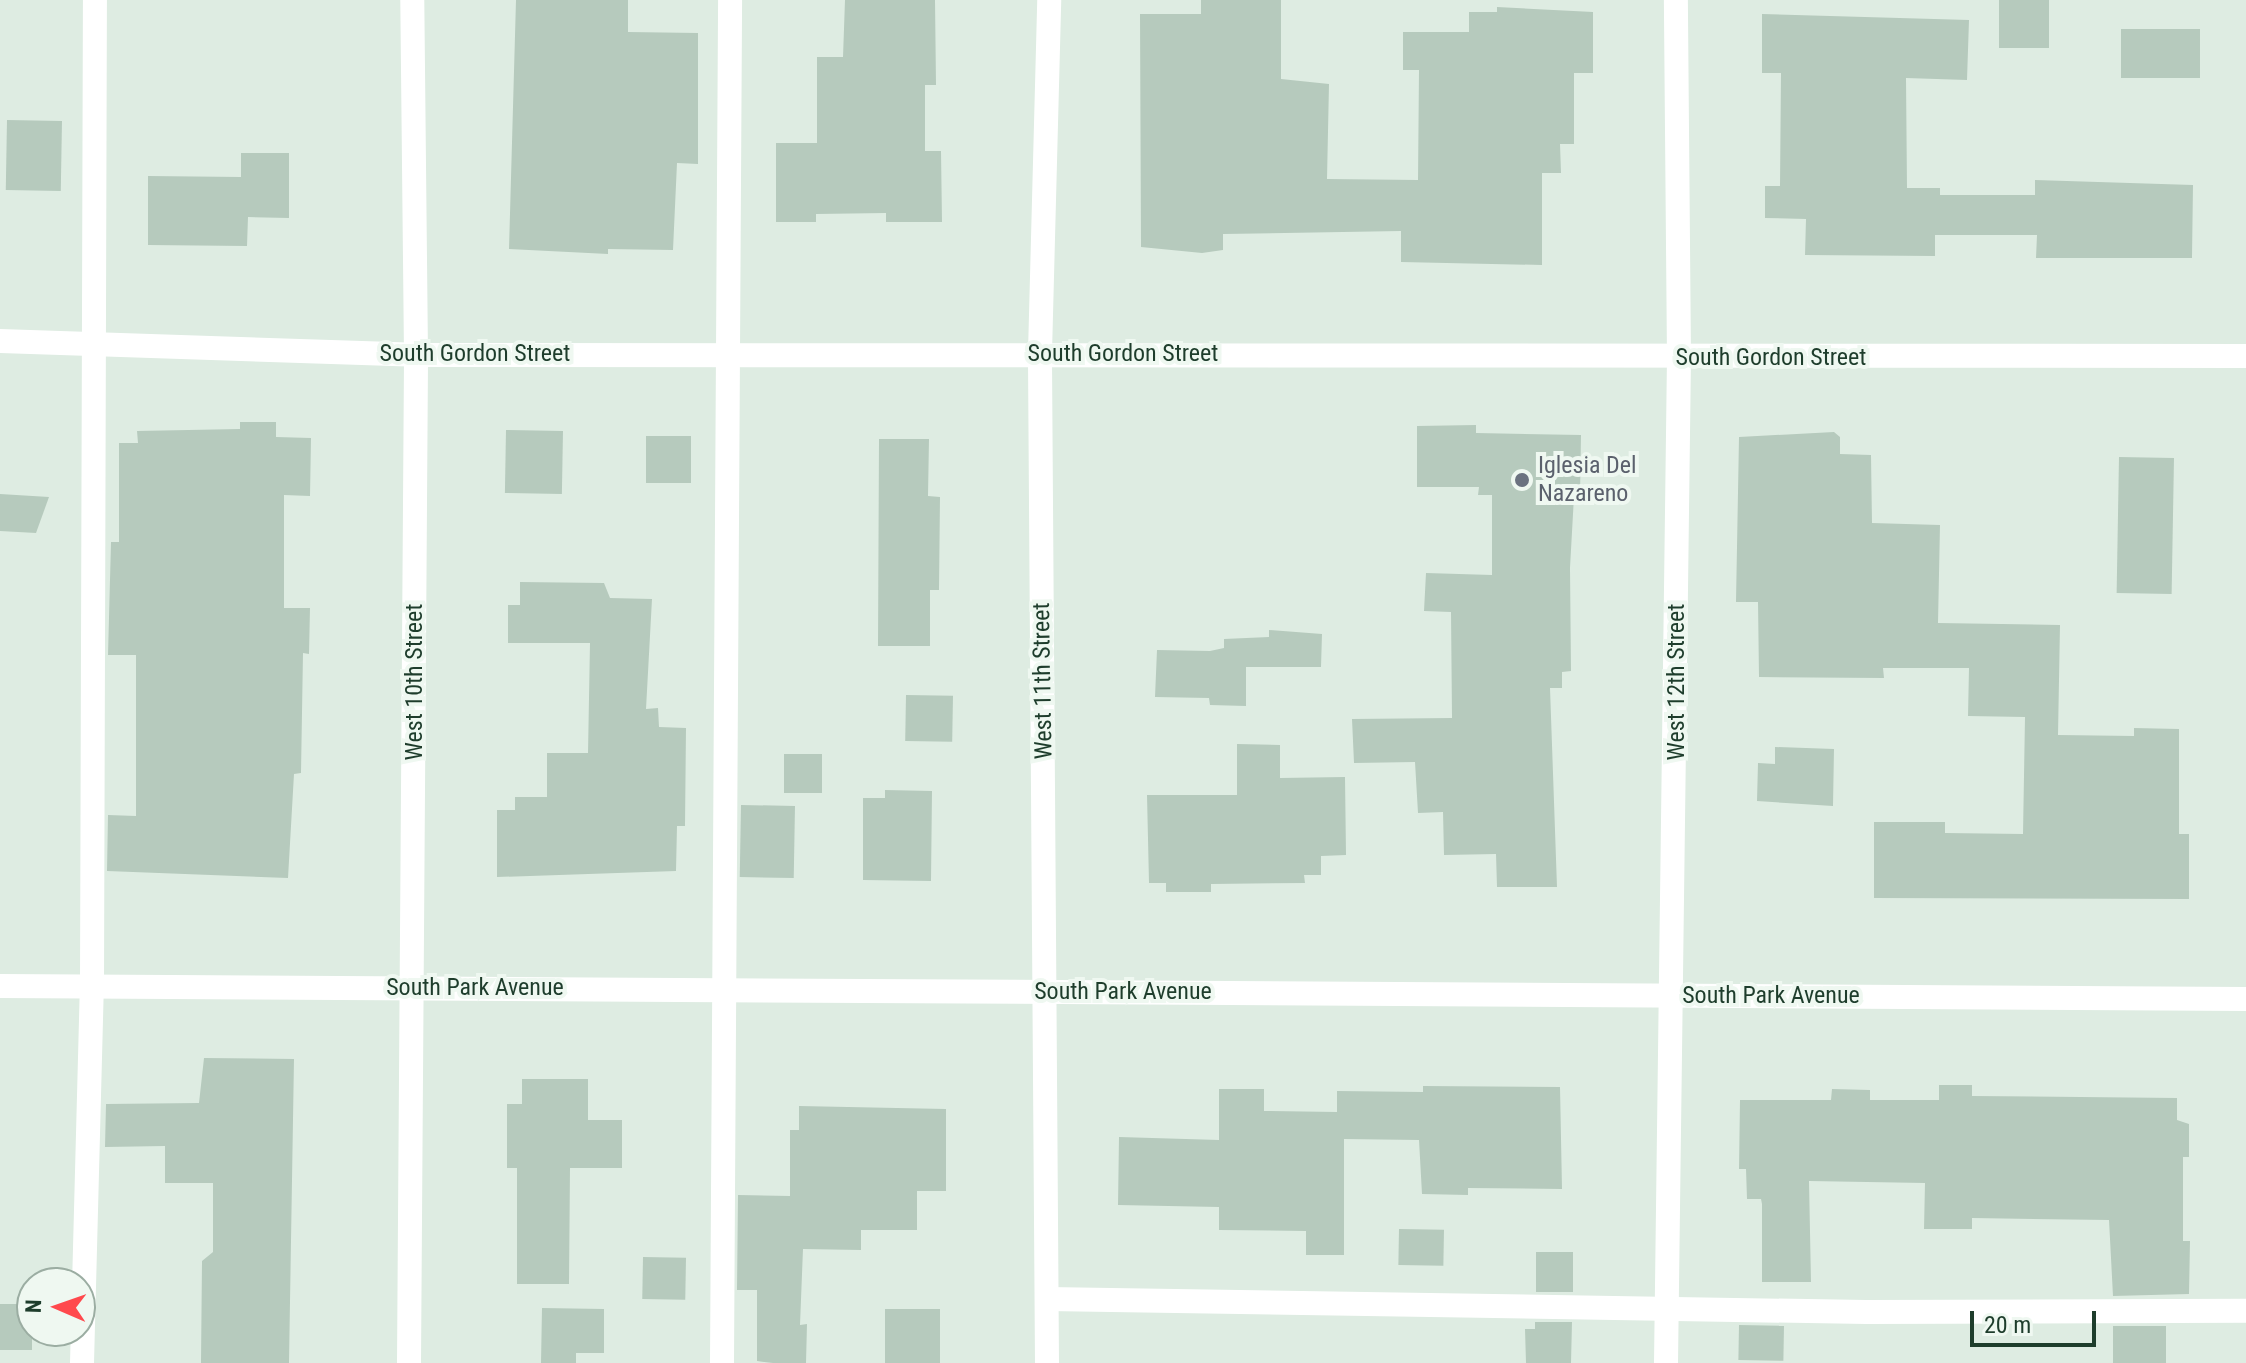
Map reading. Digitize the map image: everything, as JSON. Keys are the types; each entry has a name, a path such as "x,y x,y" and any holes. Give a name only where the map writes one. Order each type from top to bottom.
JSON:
{"street":[{"path":"82,1363 92,985 95,0"},
{"name":"West 10th Street","path":"409,1363 416,355 412,0"},
{"path":"722,1363 731,354 730,0"},
{"name":"West 11th Street","path":"1047,1363 1040,353 1049,0"},
{"name":"West 12th Street","path":"1666,1363 1675,995 1679,359 1676,0"},
{"name":"South Gordon Street","path":"0,341 416,355 1040,353 1679,359 2246,356"},
{"name":"South Park Avenue","path":"0,986 2246,999"},
{"path":"1047,1299 2246,1311"}],"building":[{"path":"516,0 628,0 628,32 698,33 698,164 677,163 673,250 608,249 608,254 509,249"},
{"path":"845,0 935,0 936,85 925,85 925,151 941,151 942,222 886,222 886,213 816,214 816,222 776,222 776,143 817,143 817,57 843,57"},
{"path":"1201,0 1281,0 1281,79 1329,84 1327,179 1418,180 1419,70 1403,70 1403,32 1469,32 1469,12 1497,12 1497,7 1593,12 1593,73 1574,73 1574,144 1560,144 1561,173 1542,173 1542,265 1401,262 1401,231 1223,234 1223,250 1202,253 1141,247 1140,14 1201,14"},
{"path":"1999,0 2049,0 2049,48 1999,48"},
{"path":"1762,14 1969,20 1967,80 1906,78 1907,188 1940,188 1940,195 2035,195 2035,180 2193,185 2192,258 2036,258 2037,235 1935,235 1935,256 1805,255 1806,219 1765,218 1765,186 1780,186 1781,73 1762,73"},
{"path":"2121,29 2200,29 2200,78 2121,78"},
{"path":"7,120 62,121 61,191 6,190"},
{"path":"241,153 289,153 289,218 248,217 247,246 148,245 148,176 241,177"},
{"path":"240,422 276,422 276,437 311,438 310,496 284,495 284,608 310,608 309,654 303,653 301,773 294,774 288,878 107,871 108,815 136,816 136,655 108,655 111,542 119,542 119,443 138,443 137,431 240,429"},
{"path":"1476,425 1476,433 1581,435 1580,496 1574,496 1570,568 1571,671 1562,672 1562,688 1550,688 1557,887 1497,887 1496,854 1444,855 1443,812 1418,813 1415,762 1354,763 1352,719 1452,718 1451,612 1424,611 1426,573 1492,575 1492,495 1478,495 1479,487 1417,487 1417,426"},
{"path":"506,430 563,431 562,494 505,493"},
{"path":"1834,432 1840,437 1840,454 1871,455 1872,523 1940,525 1938,623 2060,625 2058,735 2134,736 2134,728 2179,729 2179,834 2189,834 2189,899 1874,898 1874,822 1945,822 1945,833 2023,834 2025,717 1968,716 1969,668 1883,668 1884,678 1759,677 1758,602 1736,602 1739,437"},
{"path":"646,436 691,436 691,483 646,483"},
{"path":"879,439 929,439 928,496 940,497 939,590 930,590 930,646 878,646"},
{"path":"2119,457 2174,458 2172,594 2117,593"},
{"path":"0,494 49,497 36,533 0,531"},
{"path":"520,582 604,583 610,598 652,599 646,709 658,708 659,727 686,728 685,826 677,826 676,871 497,877 497,810 515,810 515,797 547,797 547,753 588,753 590,643 508,643 508,605 520,605"},
{"path":"1269,630 1322,634 1321,667 1246,667 1246,706 1210,705 1209,698 1155,697 1157,650 1210,651 1224,648 1224,639 1269,637"},
{"path":"906,695 953,696 952,742 905,741"},
{"path":"1237,744 1280,745 1280,778 1345,777 1346,855 1321,856 1321,875 1304,875 1305,883 1211,884 1211,892 1166,892 1166,883 1149,883 1147,795 1237,795"},
{"path":"1775,747 1834,749 1833,806 1757,801 1758,763 1775,764"},
{"path":"784,754 822,754 822,793 784,793"},
{"path":"885,790 932,791 931,881 863,880 863,798 885,798"},
{"path":"741,805 795,806 794,878 740,877"},
{"path":"204,1058 294,1059 289,1363 201,1363 202,1261 213,1252 213,1183 165,1183 165,1146 105,1147 106,1104 199,1103"},
{"path":"522,1079 588,1079 588,1120 622,1120 622,1168 570,1168 569,1284 517,1284 517,1168 507,1168 507,1104 522,1104"},
{"path":"1939,1085 1972,1085 1972,1096 2177,1098 2177,1120 2189,1124 2189,1157 2183,1157 2183,1241 2190,1241 2189,1294 2113,1296 2109,1220 1972,1218 1972,1229 1924,1229 1925,1183 1809,1181 1811,1282 1762,1282 1762,1204 1761,1199 1747,1199 1746,1169 1739,1169 1740,1100 1831,1100 1832,1089 1870,1090 1870,1100 1939,1100"},
{"path":"1423,1086 1560,1087 1562,1189 1468,1188 1468,1195 1422,1194 1419,1140 1344,1139 1344,1255 1306,1255 1306,1231 1219,1230 1219,1207 1118,1205 1119,1137 1219,1140 1219,1089 1264,1089 1264,1111 1337,1112 1337,1091 1423,1092"},
{"path":"799,1106 946,1109 946,1191 917,1191 917,1230 861,1230 861,1250 803,1249 800,1325 807,1324 806,1363 757,1361 757,1290 737,1290 738,1195 790,1196 790,1130 799,1130"},
{"path":"1399,1229 1444,1230 1443,1266 1398,1265"},
{"path":"1536,1252 1573,1252 1573,1292 1536,1292"},
{"path":"643,1257 686,1258 685,1300 642,1299"},
{"path":"0,1304 16,1304 16,1347 32,1347 32,1350 0,1350"},
{"path":"542,1308 604,1309 604,1353 576,1353 576,1363 541,1363"},
{"path":"885,1309 940,1309 940,1363 885,1363"},
{"path":"1535,1322 1572,1322 1571,1363 1526,1363 1525,1329 1535,1329"},
{"path":"1739,1325 1784,1326 1783,1361 1738,1360"},
{"path":"2113,1326 2166,1326 2166,1363 2113,1363"}],"place":[{"name":"Iglesia Del Nazareno","path":"1522,480"}]}
